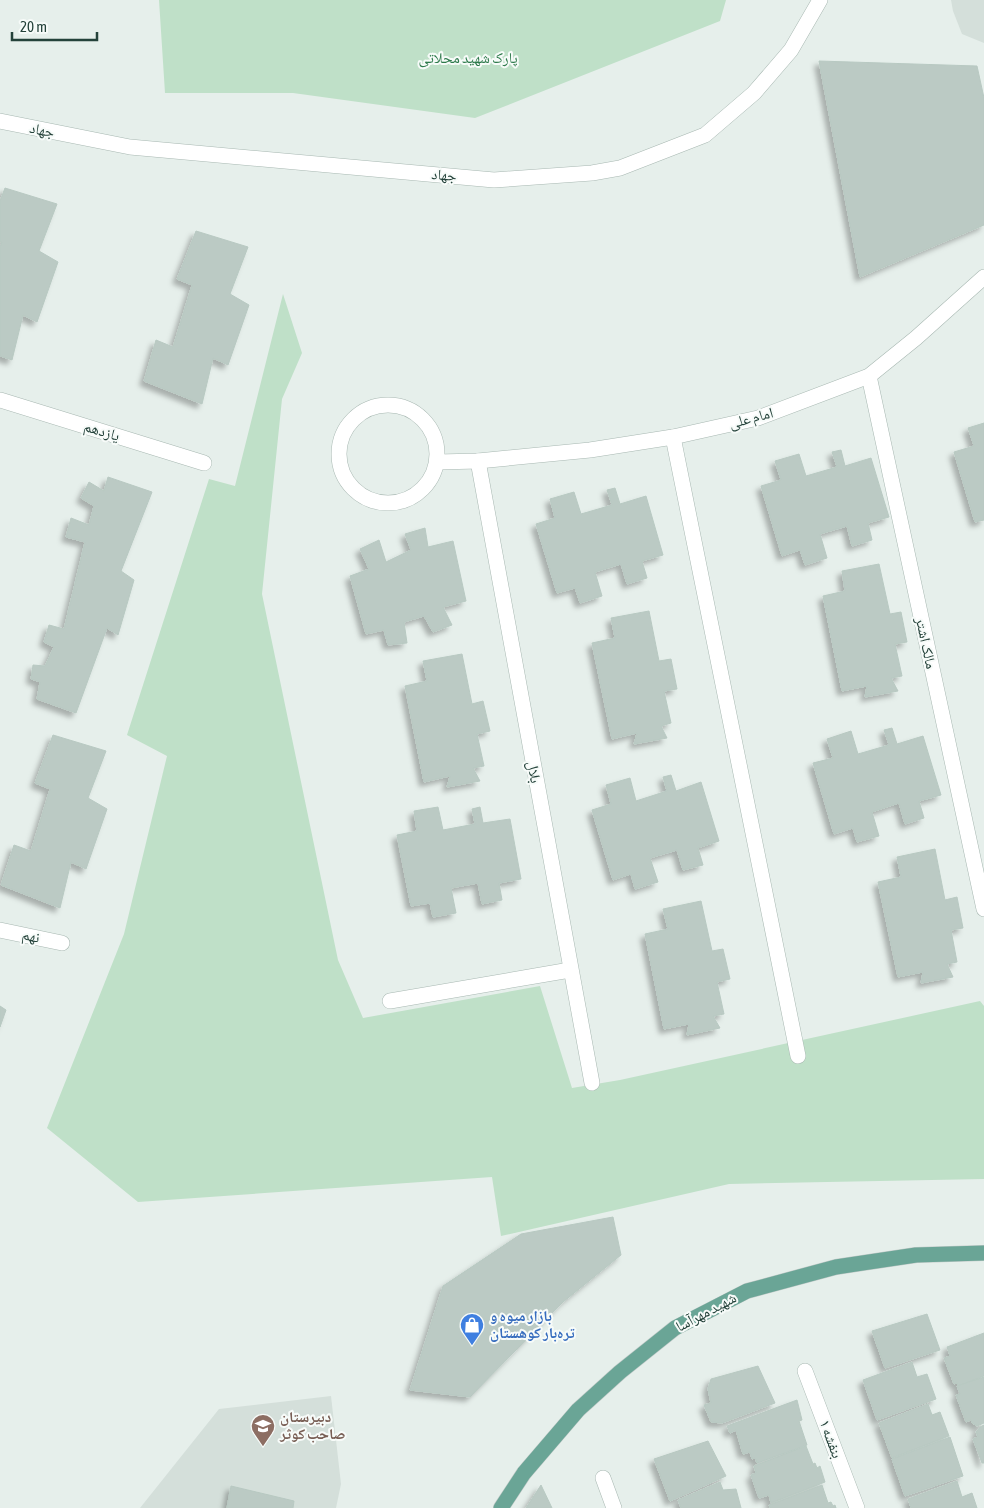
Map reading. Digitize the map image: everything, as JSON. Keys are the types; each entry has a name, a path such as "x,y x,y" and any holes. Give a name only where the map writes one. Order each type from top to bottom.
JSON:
{"main road":[{"name":"شهید مهرآسا","path":"501,1508 524,1473 578,1410 620,1372 675,1328 747,1290 836,1267 916,1255 984,1253"}],"street":[{"name":"جهاد","path":"0,121 130,147 494,180 592,173 620,168 705,135 754,93 791,50 820,0"},
{"name":"امام علی","path":"438,462 478,461 590,450 673,436 758,418 869,376 916,338 984,277"},
{"name":"مالک اشتر","path":"869,376 984,909"},
{"name":"یازدهم","path":"0,400 204,463"},
{"path":"390,404 406,407 421,416 432,429 437,445 438,462 433,477 423,490 410,499 394,504 378,502 362,496 350,486 342,472 339,455 341,439 348,424 360,413 374,406 390,404"},
{"path":"673,436 798,1056"},
{"name":"بلال","path":"478,461 592,1083"},
{"name":"نهم","path":"0,930 62,943"},
{"path":"390,1001 570,970"},
{"name":"بنفشه ۱","path":"805,1371 857,1508"},
{"path":"603,1478 614,1508"}],"shaded area":[{"path":"951,0 984,0 984,43 962,34"},
{"name":"دبيرستان صاحب كوثر","path":"331,1396 341,1484 336,1508 140,1508 219,1409"}],"green space":[{"name":"پارک شهید محلاتی","path":"159,0 726,0 720,21 475,118 293,93 165,93"},
{"path":"283,294 302,353 282,399 262,594 338,960 363,1018 540,986 572,1088 620,1080 980,1001 984,1006 984,1179 729,1184 501,1236 492,1177 138,1202 47,1128 124,934 167,756 127,735 209,479 235,486"}],"building":[{"path":"819,61 977,66 984,98 984,225 860,277"},
{"path":"5,188 57,204 39,251 58,262 37,322 23,315 12,360 0,356 0,247 2,242 0,242 0,201"},
{"path":"196,231 248,247 230,294 249,305 228,365 213,358 202,404 144,381 156,340 173,347 192,285 177,279"},
{"path":"984,423 984,520 975,522 954,452 974,446 968,428"},
{"path":"841,450 845,466 871,458 889,517 868,523 872,540 852,546 847,526 820,534 827,558 805,565 800,550 782,556 761,486 781,480 775,461 799,454 806,476 837,467 832,452"},
{"path":"108,477 152,492 121,571 134,580 118,635 107,628 76,713 37,699 40,682 31,679 33,665 45,666 54,647 44,642 49,625 64,629 85,542 66,537 71,518 89,525 94,506 81,498 89,482 104,491"},
{"path":"615,488 620,504 646,496 663,555 642,561 647,578 627,584 621,564 595,572 602,596 580,603 575,588 557,593 536,524 555,518 550,499 574,492 581,514 612,505 607,490"},
{"path":"425,528 428,547 453,541 466,601 443,607 452,625 433,632 424,616 404,622 407,643 388,645 384,630 366,634 350,576 369,569 360,549 379,540 386,562 411,550 405,534"},
{"path":"879,564 890,614 901,612 907,642 895,644 902,676 891,678 898,691 865,697 867,686 842,691 823,596 845,591 842,571"},
{"path":"649,611 659,661 671,659 677,689 664,691 671,723 661,726 667,738 634,744 637,733 612,739 592,643 615,638 611,618"},
{"path":"462,654 472,704 483,701 490,731 477,734 484,766 473,768 480,781 447,787 450,776 424,782 405,686 427,681 423,661"},
{"path":"892,728 897,744 923,736 941,795 919,801 924,818 905,824 899,803 872,812 879,836 857,842 853,828 834,834 813,763 833,758 827,739 851,731 858,754 889,745 884,730"},
{"path":"53,735 106,751 88,798 107,809 86,869 71,862 60,908 1,885 14,845 31,851 50,789 35,783"},
{"path":"671,775 676,791 701,782 719,841 698,848 703,865 683,870 677,850 650,858 658,882 635,889 631,874 613,880 592,810 611,804 606,785 630,778 636,801 667,791 663,777"},
{"path":"438,807 443,830 475,824 472,809 480,807 483,823 510,819 521,879 499,883 502,900 482,904 478,883 451,888 456,913 433,917 430,903 411,906 397,835 417,831 414,811"},
{"path":"935,849 945,900 957,897 963,928 951,930 957,962 947,964 953,977 921,983 923,972 898,977 878,882 901,877 897,857"},
{"path":"701,901 712,951 723,949 730,979 717,982 724,1014 713,1016 720,1028 687,1035 689,1024 664,1029 645,934 668,929 663,909"},
{"path":"0,1006 6,1010 0,1027"},
{"name":"بازار میوه و تره‌بار کوهستان","path":"613,1217 621,1255 563,1302 470,1397 410,1390 443,1286 521,1234"},
{"path":"927,1314 940,1350 885,1368 872,1331"},
{"path":"984,1333 984,1376 958,1386 957,1383 954,1384 944,1358 950,1356 947,1347"},
{"path":"912,1362 917,1377 927,1374 936,1399 877,1420 863,1380"},
{"path":"758,1366 775,1403 722,1423 711,1422 704,1405 711,1403 708,1389 711,1379"},
{"path":"984,1377 984,1423 977,1426 971,1420 966,1422 956,1395 960,1394 957,1386"},
{"path":"797,1400 802,1420 799,1421 807,1445 757,1463 755,1458 752,1459 750,1452 743,1454 736,1430 730,1433 727,1426"},
{"path":"928,1404 932,1415 940,1412 949,1436 892,1458 879,1423"},
{"path":"984,1425 984,1463 982,1463 973,1439 978,1437 976,1432"},
{"path":"950,1437 963,1476 905,1496 892,1459"},
{"path":"708,1441 726,1476 670,1501 654,1459"},
{"path":"806,1446 813,1464 815,1463 817,1468 820,1466 825,1482 771,1503 769,1495 759,1498 751,1475 756,1473 754,1466"},
{"path":"957,1481 962,1497 972,1493 977,1508 911,1508 908,1499"},
{"path":"720,1482 723,1490 736,1489 741,1508 681,1508 678,1500"},
{"path":"541,1485 552,1508 526,1508"},
{"path":"822,1485 828,1503 831,1502 836,1508 770,1508 769,1505"},
{"path":"231,1486 294,1501 293,1508 227,1508"}],"place":[{"name":"بازار میوه و تره‌بار کوهستان","path":"472,1346"},
{"name":"دبيرستان صاحب كوثر","path":"263,1447"}]}
